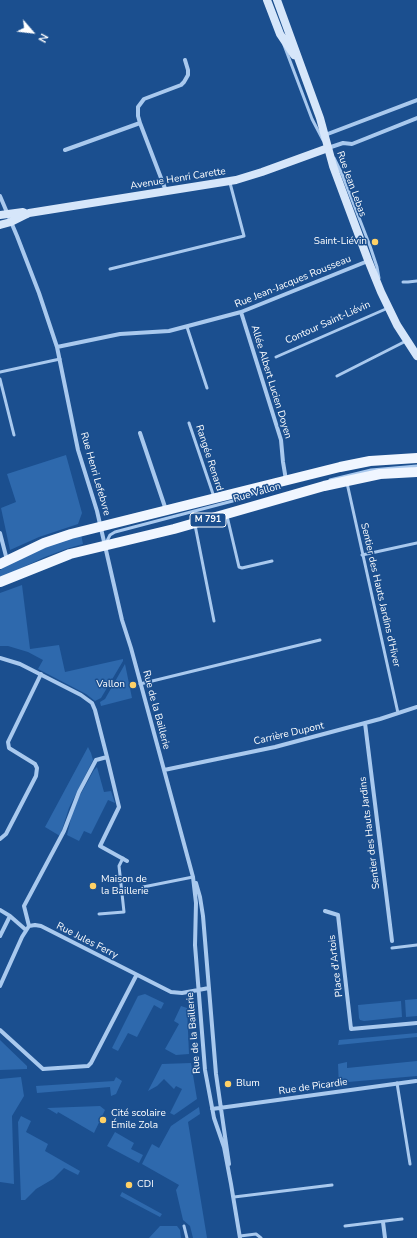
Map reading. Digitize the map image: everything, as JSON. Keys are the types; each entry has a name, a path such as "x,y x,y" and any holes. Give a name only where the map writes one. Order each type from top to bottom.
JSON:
{"main road":[{"name":"Rue Jean Lebas","path":"267,0 277,28 284,42 296,57 302,72"},
{"name":"Rue Jean Lebas","path":"278,2 325,135 333,166 368,260 387,305"},
{"name":"Avenue Henri Carette","path":"4,214 23,212 27,214 229,181 262,172 328,148"},
{"name":"Avenue Henri Carette","path":"0,225 24,217 27,214"},
{"path":"387,305 406,341 417,356"},
{"name":"Rue Vallon","path":"4,562 53,539 101,526 286,480 370,461 417,458"},
{"name":"Rue Vallon","path":"0,582 64,556 194,523 309,490 380,474 417,472"}],"street":[{"path":"166,191 140,123 138,107 144,99 181,85 184,82 188,75 185,60"},
{"path":"325,135 417,100"},
{"path":"328,148 343,143 352,144 417,118"},
{"path":"66,150 140,123"},
{"name":"Rue Henri Lefebvre","path":"0,196 4,214 11,222 40,293 57,346 78,450 98,511 105,546"},
{"name":"Rue Jean-Jacques Rousseau","path":"57,346 135,332 162,332 187,327 242,312 368,260"},
{"name":"Allée Albert Lucien Doyen","path":"242,312 281,440 286,480"},
{"path":"140,433 166,510"},
{"path":"0,533 4,562"},
{"name":"Rue de la Baillerie","path":"105,546 122,620 131,648 193,877 200,897 203,916 216,1074 240,1237"},
{"path":"0,658 20,664 89,700 95,710 119,807 100,846 125,860"},
{"path":"0,839 6,834 36,776 37,768 35,764 9,748 8,742 41,674"},
{"name":"Carrière Dupont","path":"164,770 275,747 365,723 417,707"},
{"name":"Sentier des Hauts Jardins","path":"365,723 392,941"},
{"path":"0,986 27,928 24,906 64,831 79,792 96,760 107,757"},
{"name":"Rue de la Baillerie","path":"193,877 196,903 195,945 205,1070 212,1109 224,1147 232,1184"},
{"path":"0,910 27,928"},
{"name":"Place d'Artois","path":"324,911 338,915 351,1029 417,1023"},
{"path":"0,936 10,916"},
{"name":"Rue Jules Ferry","path":"27,928 36,925 41,926 136,976 171,992 182,993 209,988"},
{"path":"0,1030 42,1069 88,1066 91,1063 136,976"},
{"name":"Rue de Picardie","path":"212,1109 416,1081"},
{"path":"383,1222 385,1238"}],"lane":[{"path":"277,28 312,119 342,174 377,267 381,292"},
{"path":"110,269 244,236 229,181"},
{"path":"403,282 417,281"},
{"name":"Contour Saint-Liévin","path":"276,357 387,305"},
{"path":"187,327 207,388"},
{"path":"337,376 406,341"},
{"path":"0,372 60,359"},
{"path":"0,379 14,435"},
{"name":"Rangée Renard","path":"190,423 214,498"},
{"path":"309,490 324,482 352,474 382,469 417,466"},
{"name":"Sentier des Hauts Jardins d'Hiver","path":"346,481 398,713"},
{"name":"Rue Vallon","path":"105,546 108,538 115,532 244,498 270,484"},
{"path":"226,514 239,568 272,561"},
{"path":"194,523 214,620"},
{"path":"362,555 417,544"},
{"path":"140,684 320,640"},
{"path":"99,914 124,912 119,866 125,860"},
{"path":"143,887 193,877"},
{"path":"392,948 417,945"},
{"path":"397,1083 410,1164"},
{"path":"234,1197 332,1185"},
{"path":"345,1226 402,1219"},
{"path":"184,1226 187,1238"},
{"path":"240,1237 256,1234 261,1238"}],"shaded area":[{"path":"66,455 82,513 78,524 39,537 10,550 1,508 16,502 7,474"},
{"path":"81,534 83,544 45,557 0,578 0,570 37,549"},
{"path":"22,585 30,649 59,645 65,672 123,659 101,698 95,701 86,694 38,669 43,660 28,652 8,646 0,646 0,593"},
{"path":"125,664 132,698 101,706 100,702 105,699"},
{"path":"88,747 93,760 69,808 60,836 45,827"},
{"path":"97,767 104,792 111,791 115,803 108,800 91,834 84,831 79,841 67,835 72,814 79,797"},
{"path":"145,994 164,1003 161,1009 154,1005 137,1037 128,1033 118,1051 112,1048 138,996"},
{"path":"417,999 417,1016 406,1017 405,1000"},
{"path":"401,1001 402,1017 364,1021 360,1020 359,1018 358,1005"},
{"path":"181,1006 187,1008 189,1054 176,1055 165,1049 179,1024 174,1021"},
{"path":"417,1033 417,1037 338,1045 339,1040"},
{"path":"0,1040 27,1066 27,1069 0,1070"},
{"path":"417,1061 417,1076 348,1082 345,1086 339,1087 338,1064 347,1062 347,1068"},
{"path":"191,1063 197,1099 174,1115 170,1113 182,1089 176,1086 174,1089 164,1079 157,1086 148,1091 162,1064"},
{"path":"21,1077 24,1096 12,1116 14,1184 0,1182 0,1079"},
{"path":"116,1077 122,1081 116,1094 111,1096 110,1087 37,1093 36,1086 114,1081"},
{"path":"100,1106 105,1110 94,1133 58,1112 57,1114 47,1108"},
{"path":"199,1107 200,1114 188,1122 207,1238 193,1238 190,1226 183,1220 176,1190 179,1185 142,1164 152,1144 159,1148 171,1126"},
{"path":"21,1116 31,1121 26,1132 48,1144 45,1151 80,1171 78,1175 64,1168 53,1179 36,1189 25,1200 21,1200 18,1122"},
{"path":"115,1132 134,1143 131,1149 143,1155 139,1163 107,1146"},
{"path":"122,1192 162,1214 160,1217 120,1196"},
{"path":"160,1226 177,1226 180,1230 181,1238 149,1238"}],"place":[{"name":"Saint-Liévin","path":"375,242"},
{"name":"Vallon","path":"133,685"},
{"name":"Maison de la Baillerie","path":"93,886"},
{"name":"Blum","path":"228,1084"},
{"name":"Cité scolaire Émile Zola","path":"103,1120"},
{"name":"CDI","path":"129,1185"}]}
